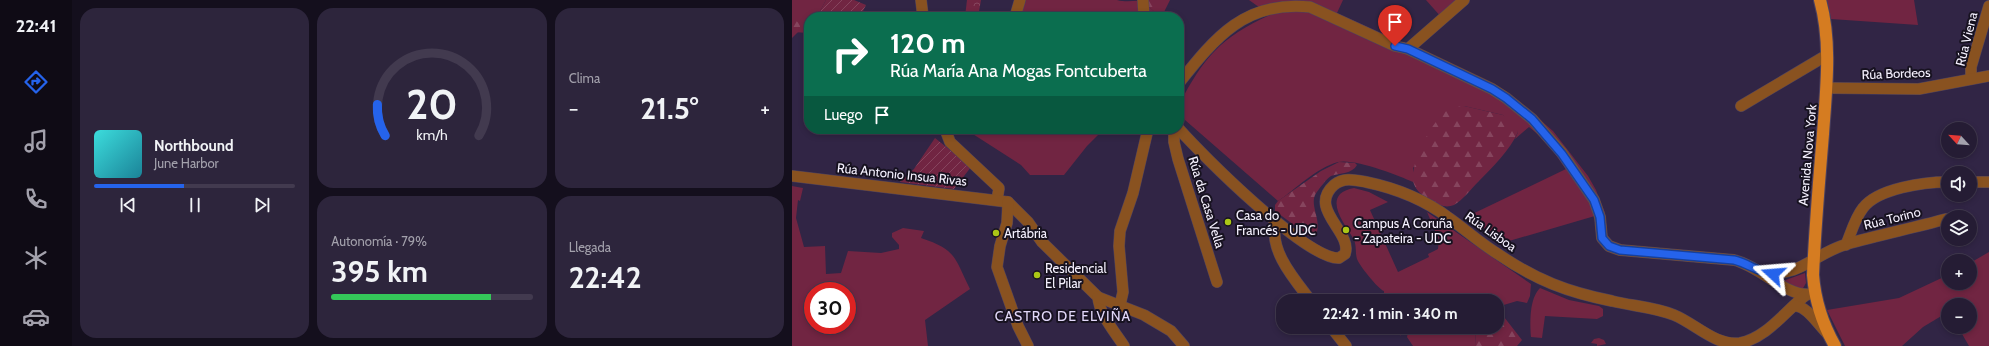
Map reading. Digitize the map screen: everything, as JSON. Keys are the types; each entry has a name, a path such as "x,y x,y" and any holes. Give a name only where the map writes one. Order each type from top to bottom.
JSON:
{"main road":[{"name":"Avenida Nova York","path":"1820,0 1825,24 1827,55 1814,260 1814,292 1819,312 1828,334 1835,346"}],"street":[{"path":"921,0 922,12"},
{"path":"1016,12 1020,0"},
{"path":"1143,0 1144,12"},
{"path":"1408,49 1464,0"},
{"path":"1184,77 1215,39 1234,23 1261,8 1280,5 1310,7 1395,46 1408,49 1492,89 1506,98 1532,119 1562,154 1594,200 1600,217 1602,238 1609,246 1620,250 1734,260 1764,273 1792,292 1799,295 1806,295"},
{"name":"Rúa Viena","path":"1971,79 1971,67 1989,6"},
{"path":"1741,106 1827,55"},
{"name":"Rúa Bordeos","path":"1826,88 1919,89 1989,76"},
{"name":"Rúa Lisboa","path":"1184,133 1217,168 1276,222 1306,244 1331,257 1339,258 1345,254 1346,246 1343,237 1328,214 1326,203 1329,192 1335,185 1342,181 1351,179 1385,187 1421,201 1450,218 1466,232 1499,256 1556,287 1592,297 1672,314 1720,340 1740,343 1752,338 1769,327 1806,295"},
{"path":"947,134 950,142 999,188 997,200"},
{"path":"1120,304 1123,292 1119,246 1120,231 1132,193 1147,134"},
{"name":"Rúa da Casa Vella","path":"1174,134 1174,142 1178,159 1217,282"},
{"name":"Rúa Antonio Insua Rivas","path":"792,176 1008,202"},
{"name":"Rúa Torino","path":"1846,244 1864,207 1877,197 1911,184 1941,182"},
{"path":"1977,182 1989,182"},
{"path":"1008,202 1028,222 1042,242 1098,296 1120,304 1171,331 1184,346"},
{"path":"1008,202 1007,223 1000,246 998,267 1018,326 1028,346"},
{"name":"Rúa Torino","path":"1764,273 1790,272 1800,269 1823,254 1846,244 1941,220"},
{"path":"1276,222 1274,232 1276,247 1295,280 1306,294"},
{"name":"Avenida Nova York","path":"1806,295 1812,296 1819,312"},
{"path":"1098,296 1098,303 1103,313 1124,346"},
{"path":"1794,306 1798,306 1805,310 1828,334"},
{"path":"1337,334 1346,346"}],"green space":[{"path":"792,0 826,0 820,12 804,12 804,33 792,32"},
{"path":"826,0 854,0 866,5 862,12 820,11"},
{"path":"967,0 981,0 979,12 966,12"},
{"path":"1026,0 1148,0 1148,6 1155,12 1020,12"},
{"path":"1148,0 1170,0 1164,12 1155,12 1148,6"},
{"path":"1249,0 1343,0 1337,13 1492,84 1510,94 1553,131 1588,176 1596,190 1605,213 1509,241 1464,218 1566,169 1546,141 1529,127 1515,139 1518,132 1503,115 1464,106 1413,168 1413,182 1387,172 1354,162 1345,161 1338,162 1322,169 1278,201 1185,120 1184,118 1184,96 1196,74 1205,62 1226,41 1238,32 1270,15"},
{"path":"1426,0 1461,0 1442,18"},
{"path":"1827,0 1914,0 1918,25 1831,19"},
{"path":"792,17 800,24 800,30 792,38"},
{"path":"1464,106 1503,115 1515,123 1518,132 1515,139 1500,158 1464,197 1454,205 1438,205 1418,191 1414,185 1413,173 1415,163 1424,142 1436,122 1449,109"},
{"path":"973,134 1099,134 1087,146 1064,175 1030,175 1021,165"},
{"path":"935,138 971,167 954,189 900,182 914,169"},
{"path":"1339,162 1355,163 1357,165 1349,172 1329,177 1315,195 1314,204 1318,224 1316,235 1309,236 1275,211 1275,205 1278,201 1321,171"},
{"path":"792,186 803,188 800,201 798,200 796,218 804,247 825,246 826,274 841,273 848,251 881,253 899,249 899,245 892,237 892,233 903,228 924,231 921,238 942,247 953,256 970,289 925,320 928,346 792,346"},
{"path":"1354,188 1369,192 1388,202 1370,210 1398,272 1429,257 1428,254 1438,249 1439,240 1427,212 1531,284 1530,296 1527,303 1517,301 1504,305 1504,294 1384,294 1384,291 1373,282 1358,262 1354,240 1340,217 1337,209 1337,202 1339,196 1344,191"},
{"path":"1989,252 1989,346 1969,346 1962,334 1977,334 1977,298 1941,298 1941,316 1923,327 1902,346 1845,346 1827,310 1899,298 1941,278 1941,290 1977,290 1977,259"},
{"path":"1805,273 1806,283 1802,290 1783,281"},
{"path":"1540,288 1569,300 1599,306 1603,309 1603,316 1597,319 1545,316 1542,338 1531,337 1532,305 1536,293"},
{"path":"1504,317 1522,340 1517,346 1476,346 1475,334 1504,334"},
{"path":"1408,334 1475,334 1476,346 1413,346 1407,337"},
{"path":"1599,338 1604,340 1606,344 1597,346 1597,344 1591,343 1594,339"}],"place":[{"name":"Casa do Francés - UDC","path":"1228,222"},
{"name":"Campus A Coruña - Zapateira - UDC","path":"1346,230"},
{"name":"Artábria","path":"996,233"},
{"name":"Residencial El Pilar","path":"1037,275"}],"district":[{"name":"CASTRO DE ELVIÑA","path":"1063,316"}],"route":[{"path":"1395,46 1408,49 1492,89 1517,106 1532,119 1562,154 1594,200 1600,217 1602,238 1609,246 1620,250 1637,250 1734,260 1764,273 1773,274"}]}
